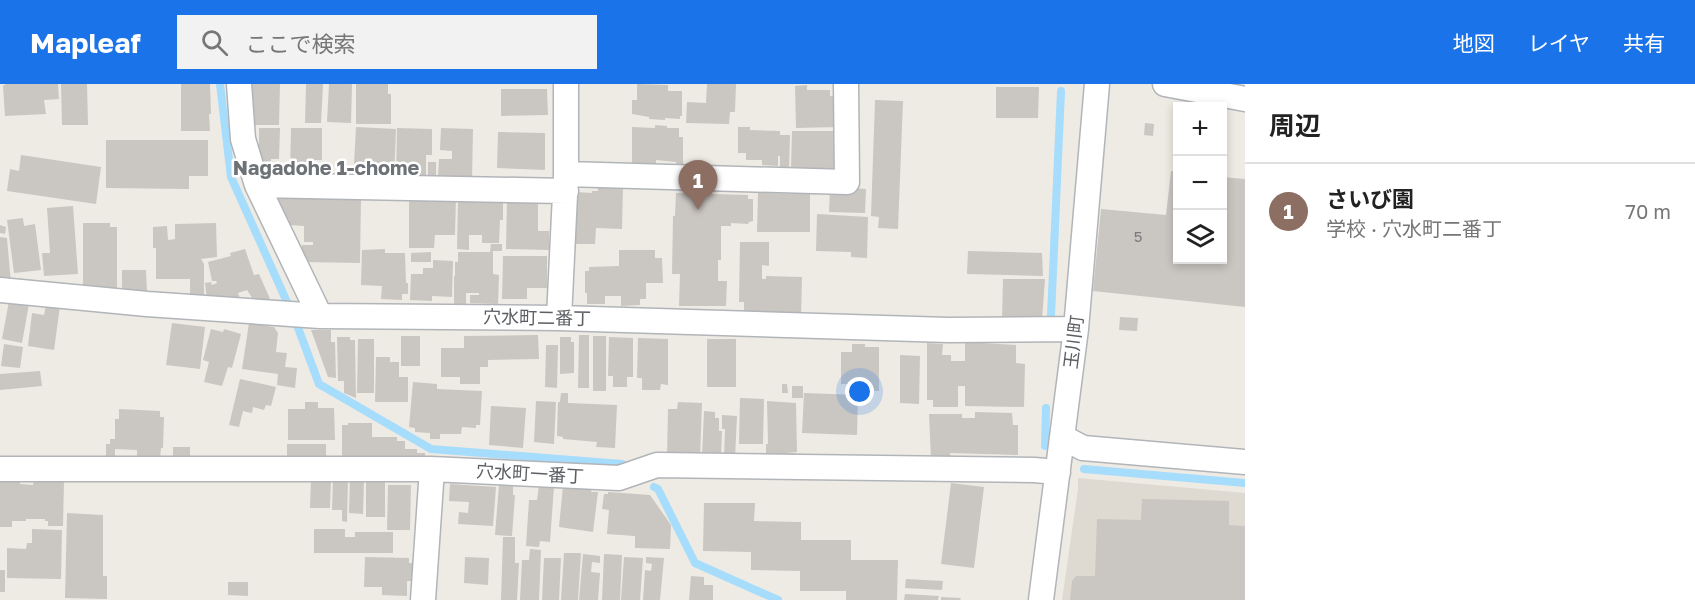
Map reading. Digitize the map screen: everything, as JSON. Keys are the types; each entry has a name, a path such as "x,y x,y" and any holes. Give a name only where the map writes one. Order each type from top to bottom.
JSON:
{"street":[{"path":"239,84 243,139 256,185 320,316"},
{"path":"559,318 566,183 566,84"},
{"path":"256,185 847,182 846,84"},
{"name":"玉川町","path":"1041,600 1076,329 1097,84"},
{"path":"1165,84 1245,99"},
{"name":"穴水町二番丁","path":"1,296 320,316 559,318 948,330 1076,329"},
{"path":"1062,436 1083,448 1245,462"},
{"name":"穴水町一番丁","path":"0,469 432,469 619,478 657,465 1058,472"},
{"path":"423,600 432,469"}],"shaded area":[{"path":"1078,478 1245,493 1245,600 1062,600"}],"building":[{"path":"6,84 58,84 59,99 44,100 46,114 5,116 3,86"},
{"path":"61,84 87,84 88,125 62,125"},
{"path":"181,84 210,84 210,131 181,131"},
{"path":"251,84 280,84 279,125 251,125"},
{"path":"306,84 323,84 321,123 305,123"},
{"path":"329,84 352,84 351,123 327,122"},
{"path":"356,84 388,84 388,94 391,94 391,124 356,124"},
{"path":"637,84 668,85 668,91 682,91 680,119 649,119 649,117 632,114 632,100 637,100"},
{"path":"707,84 736,84 735,112 730,112 729,124 686,123 687,102 706,103"},
{"path":"807,85 807,90 830,90 830,96 838,96 839,127 796,128 795,86"},
{"path":"996,87 1039,87 1038,118 996,118"},
{"path":"501,89 547,89 548,115 501,116"},
{"path":"875,100 903,101 898,229 878,228 879,217 871,216"},
{"path":"1145,123 1154,124 1153,136 1144,135"},
{"path":"655,125 679,128 679,137 683,137 683,169 676,169 676,162 656,160 656,169 632,169 632,127 655,128"},
{"path":"356,127 396,129 394,178 377,177 377,165 354,164"},
{"path":"738,127 750,127 750,130 780,131 780,135 790,135 789,171 780,171 780,156 778,156 778,166 762,165 762,160 746,160 746,153 738,153"},
{"path":"259,128 280,128 279,159 271,159 271,174 263,173 259,158"},
{"path":"291,128 322,128 322,160 311,160 311,171 305,171 305,175 290,175"},
{"path":"397,128 432,129 432,155 426,155 426,178 396,178"},
{"path":"441,128 473,129 472,179 438,178 439,159 452,159 452,151 440,150"},
{"path":"792,131 833,131 833,144 836,144 835,169 791,169"},
{"path":"498,132 545,133 545,170 497,168"},
{"path":"106,140 208,140 208,176 189,176 189,189 106,188"},
{"path":"21,155 101,167 96,204 7,191 10,169 19,171"},
{"path":"428,162 436,162 436,178 428,178"},
{"path":"1171,171 1173,171 1173,264 1227,264 1227,177 1245,179 1245,307 1093,291 1101,209 1166,215"},
{"path":"598,186 623,187 622,229 596,228 595,244 574,244 576,192 592,193 592,191 598,191"},
{"path":"830,187 866,189 865,213 829,212"},
{"path":"676,193 748,195 748,199 753,199 753,221 748,224 731,223 731,226 721,226 721,260 718,260 718,281 727,281 726,306 679,306 680,274 672,274 673,216 675,216"},
{"path":"758,193 810,194 810,232 757,232"},
{"path":"271,195 284,195 285,199 293,199 293,196 361,196 360,263 302,262 302,245 313,245 313,242 304,242 304,226 289,225 289,219 276,218"},
{"path":"456,197 455,235 435,235 434,248 409,248 409,201"},
{"path":"503,197 503,220 500,220 499,243 482,243 482,235 469,235 469,250 457,249 458,199"},
{"path":"507,198 538,198 538,231 549,231 549,250 506,249"},
{"path":"73,206 78,274 44,276 42,253 50,253 47,208"},
{"path":"817,214 868,217 867,258 851,257 851,252 816,251"},
{"path":"23,218 24,226 35,224 41,270 14,273 7,220"},
{"path":"83,223 110,223 110,227 117,227 117,288 83,288"},
{"path":"216,223 217,257 201,259 204,264 204,299 190,299 190,279 156,279 153,227 167,226 168,240 175,239 175,224"},
{"path":"0,225 6,227 5,234 0,233"},
{"path":"0,237 7,238 11,283 0,281"},
{"path":"740,242 769,242 769,266 762,265 762,279 766,279 766,276 802,277 801,319 744,317 744,302 739,302"},
{"path":"491,244 502,244 502,251 493,251 493,274 499,275 498,304 470,303 470,295 479,295 479,293 466,293 466,304 454,304 455,262 458,262 458,252 490,252"},
{"path":"245,249 254,275 259,274 270,299 256,304 247,290 238,293 240,299 229,302 227,296 207,300 205,283 211,282 212,285 217,283 212,281 208,262 231,256 230,253"},
{"path":"385,249 385,253 405,253 408,294 402,294 402,300 381,299 382,286 361,285 362,250"},
{"path":"619,250 655,250 655,258 662,258 663,283 646,283 646,299 640,299 640,305 621,306 621,296 605,296 605,304 587,304 585,271 589,271 589,267 619,266"},
{"path":"968,251 1042,253 1043,276 967,274"},
{"path":"431,252 431,262 411,262 411,253"},
{"path":"503,256 547,256 547,288 527,288 527,299 502,299"},
{"path":"433,260 453,261 452,297 432,296 432,301 410,300 411,274 423,274 423,268 433,268"},
{"path":"122,270 146,270 147,292 122,293"},
{"path":"1003,279 1045,279 1042,320 1002,320"},
{"path":"9,301 29,304 22,343 2,339"},
{"path":"46,305 60,306 54,350 28,346 32,313 44,315"},
{"path":"1120,317 1138,318 1137,331 1119,330"},
{"path":"172,323 205,327 200,369 166,365"},
{"path":"249,323 274,327 278,333 276,352 287,353 285,367 297,368 295,388 277,385 278,374 242,369"},
{"path":"211,329 223,332 224,329 241,334 232,368 228,367 222,386 204,382 209,362 203,360"},
{"path":"311,330 331,330 331,342 335,342 336,378 328,377"},
{"path":"538,335 539,359 488,360 488,367 480,367 480,384 460,384 460,377 441,377 441,348 464,348 464,336"},
{"path":"579,335 589,335 589,388 578,388"},
{"path":"401,336 420,336 420,366 401,366"},
{"path":"593,336 606,336 606,391 593,391"},
{"path":"337,337 350,337 350,340 355,340 356,398 344,393 344,381 338,381"},
{"path":"560,337 571,337 571,342 574,342 574,373 560,374"},
{"path":"609,337 633,338 633,377 627,377 627,387 613,387 613,376 608,376"},
{"path":"638,338 668,339 668,385 661,384 660,390 642,390 642,378 637,378"},
{"path":"358,339 374,339 374,393 357,393"},
{"path":"707,339 736,339 736,387 707,387"},
{"path":"965,342 1016,345 1016,363 1025,364 1024,407 965,406 965,386 958,386 958,407 933,407 933,400 927,400 927,343 943,344 942,355 951,355 951,361 965,361"},
{"path":"4,344 23,347 20,368 1,366"},
{"path":"852,344 879,347 879,391 864,391 864,384 841,384 841,352 852,352"},
{"path":"546,345 558,345 557,388 545,387"},
{"path":"900,355 920,356 919,404 900,403"},
{"path":"376,357 390,357 390,362 399,362 399,377 408,377 408,402 375,402"},
{"path":"40,371 42,386 0,390 0,374"},
{"path":"240,379 276,387 271,406 266,405 264,410 253,407 252,413 243,411 239,427 229,425"},
{"path":"413,382 437,384 437,389 482,391 480,425 476,425 476,428 462,427 461,434 440,434 440,439 430,439 430,433 415,432 415,428 409,427"},
{"path":"782,384 787,384 788,393 782,393"},
{"path":"792,386 803,386 803,398 792,398"},
{"path":"561,393 568,393 568,403 617,405 615,448 596,447 597,442 563,439 557,436 558,402 560,402"},
{"path":"804,393 858,395 857,435 802,433"},
{"path":"740,398 764,399 763,444 739,444"},
{"path":"536,401 556,402 554,444 534,442"},
{"path":"767,401 796,403 797,452 786,452 796,453 796,459 766,458"},
{"path":"305,402 318,402 318,408 334,408 335,440 288,440 288,409 305,409"},
{"path":"678,402 702,403 700,458 667,457 668,409 677,409"},
{"path":"491,406 526,408 523,448 489,445"},
{"path":"119,409 160,411 160,417 164,417 163,448 161,448 160,459 137,458 137,450 115,449 115,457 106,457 106,444 110,444 110,439 115,439 115,419 119,419"},
{"path":"704,411 715,412 715,418 719,418 719,431 722,431 721,457 702,456"},
{"path":"975,412 1012,413 1013,425 1018,425 1018,455 950,453 951,458 931,458 929,414 962,414 962,418 975,418"},
{"path":"722,415 737,416 735,458 724,457 725,429 722,429"},
{"path":"348,423 372,423 372,437 397,437 397,441 405,441 405,449 417,449 417,453 425,453 425,460 342,460 342,425 348,425"},
{"path":"287,444 326,444 326,459 287,458"},
{"path":"173,447 190,447 190,459 173,459"},
{"path":"20,478 20,484 33,485 34,479 64,481 63,526 48,526 48,521 45,519 26,519 26,521 12,521 12,527 0,527 0,480"},
{"path":"311,478 331,478 330,508 310,508"},
{"path":"333,478 348,479 347,522 342,521 342,510 332,510"},
{"path":"350,478 364,479 363,514 349,513"},
{"path":"366,479 385,479 385,517 366,517"},
{"path":"951,483 984,487 974,568 941,564"},
{"path":"450,484 496,487 493,526 458,524 459,512 468,513 469,502 449,501"},
{"path":"388,485 411,485 410,530 387,530"},
{"path":"499,485 513,485 513,495 515,495 512,536 495,535"},
{"path":"539,485 554,486 550,542 540,541 539,547 526,546 529,500 537,500"},
{"path":"563,486 592,489 591,492 598,492 593,532 559,527"},
{"path":"608,492 650,495 671,525 670,549 635,548 635,536 607,534 609,510 602,509 604,494"},
{"path":"1142,499 1229,501 1229,525 1245,526 1245,600 1070,600 1072,581 1076,576 1095,576 1097,519 1141,520"},
{"path":"704,503 755,503 754,521 801,522 801,540 851,540 851,560 898,560 897,600 846,600 846,591 800,591 800,571 751,570 751,552 703,551"},
{"path":"67,513 103,515 103,576 107,576 107,599 65,598"},
{"path":"32,529 62,530 61,579 7,578 7,548 26,549 27,543 32,543"},
{"path":"314,529 345,529 345,537 355,537 355,532 393,532 393,553 314,553"},
{"path":"503,537 515,537 515,563 519,563 517,600 501,600"},
{"path":"530,549 541,550 539,600 520,600 522,560 529,560"},
{"path":"564,553 581,553 578,600 561,600"},
{"path":"583,554 600,556 600,563 592,562 591,572 600,573 598,600 579,600"},
{"path":"604,554 622,555 620,600 602,600"},
{"path":"365,557 409,558 409,563 412,563 412,581 407,581 407,596 382,595 382,587 364,587"},
{"path":"465,557 489,558 488,585 464,583"},
{"path":"624,557 643,558 640,600 621,600"},
{"path":"646,557 664,558 660,600 643,600 645,570 651,571 652,564 646,563"},
{"path":"544,558 561,558 559,600 542,600"},
{"path":"0,570 5,570 5,592 0,592"},
{"path":"691,576 704,577 704,585 713,585 713,600 689,600"},
{"path":"906,579 943,581 942,590 905,588"},
{"path":"228,582 248,582 248,596 228,595"},
{"path":"905,594 939,596 938,600 904,600"},
{"path":"941,597 961,598 960,600 941,600"}],"waterway":[{"path":"220,84 231,177 287,302"},
{"path":"1051,316 1061,91"},
{"path":"297,325 319,384 431,449 622,464"},
{"path":"1045,446 1046,408"},
{"path":"1084,469 1245,483"},
{"path":"654,487 658,489 695,563 778,600"}],"place":[{"name":"さいび園","path":"698,210"}],"district":[{"name":"Nagadohe 1-chome","path":"326,168"}]}
